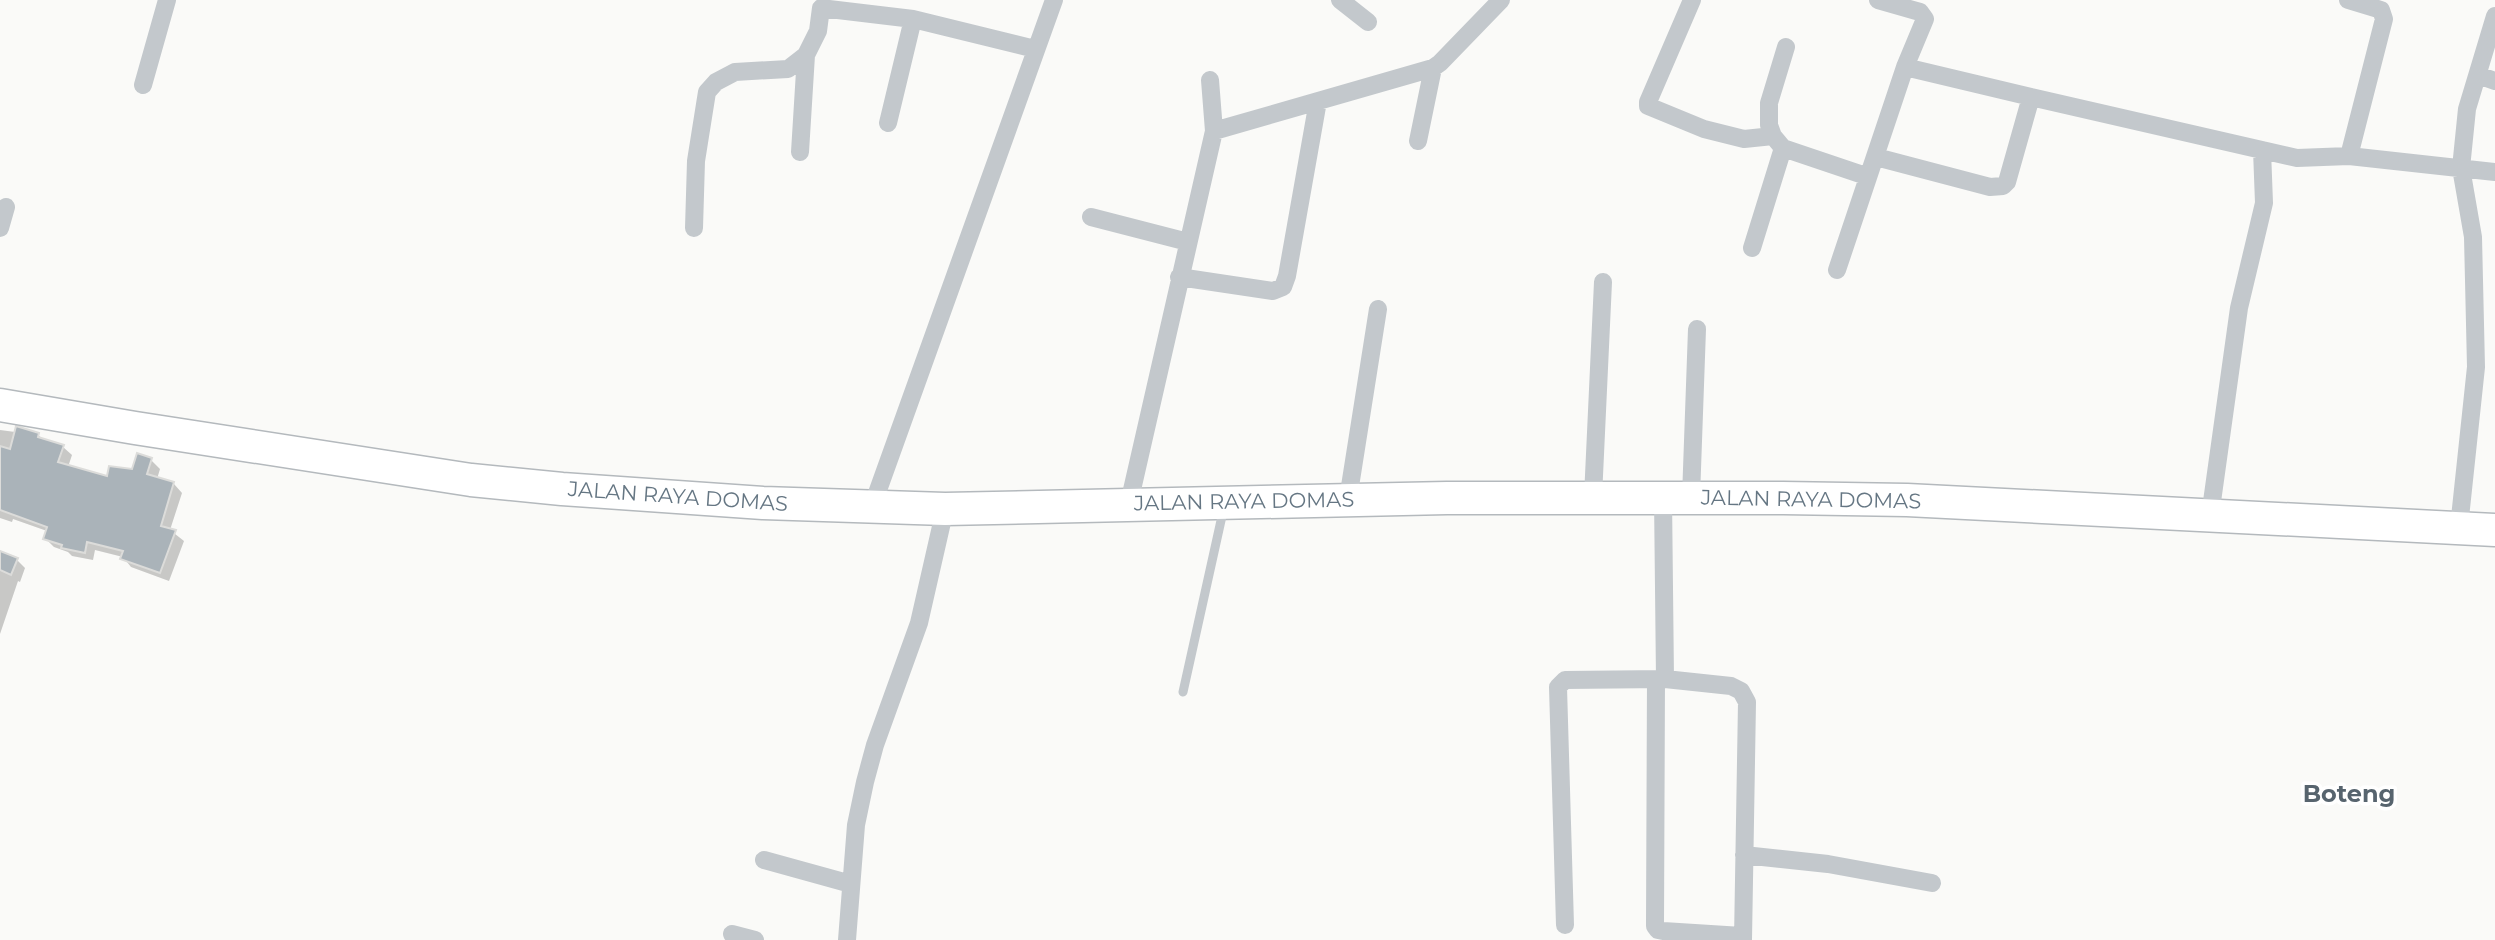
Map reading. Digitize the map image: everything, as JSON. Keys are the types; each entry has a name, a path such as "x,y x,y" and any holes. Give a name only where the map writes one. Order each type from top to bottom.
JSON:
{"highway":[{"name":"JALAN RAYA DOMAS","path":"0,405 471,480 750,502 945,509 1348,499 1677,497 1907,500 2495,530"}],"street":[{"path":"143,85 167,0"},
{"path":"872,507 1054,0"},
{"path":"1340,0 1362,11"},
{"path":"1214,131 1433,68 1501,0"},
{"path":"1692,0 1648,106 1704,130 1744,139 1778,142 1866,176"},
{"path":"1837,270 1866,176 1876,156 1905,67 1925,19 1924,15 1878,0"},
{"path":"2348,0 2381,10 2384,19 2349,156"},
{"path":"800,152 806,55 818,31 822,4 913,19 1035,49"},
{"path":"2459,527 2476,367 2473,237 2461,168 2468,109 2495,16"},
{"path":"888,123 913,19"},
{"path":"1752,248 1778,142 1769,125 1769,103 1786,47"},
{"path":"694,228 696,161 707,92 716,82 735,72 788,69 806,55"},
{"path":"1905,67 2297,158 2349,156 2495,172"},
{"path":"1418,141 1433,68"},
{"path":"2477,75 2495,81"},
{"path":"1129,503 1214,131 1210,80"},
{"path":"1876,156 1990,187 2003,186 2007,182 2031,97"},
{"path":"1179,277 1273,291 1283,287 1318,101"},
{"path":"2210,516 2239,308 2264,203 2262,150"},
{"path":"0,228 6,207"},
{"path":"1091,217 1188,242"},
{"path":"1593,497 1603,282"},
{"path":"1348,499 1378,309"},
{"path":"1565,925 1558,687 1565,680 1661,679 1731,686 1741,691 1747,702 1743,938 1661,936 1655,926 1661,679 1677,497 1697,329"},
{"path":"847,940 856,825 865,782 875,745 919,624 945,509"},
{"path":"1744,855 1828,864 1932,883"},
{"path":"764,860 851,884"},
{"path":"732,934 755,940"}],"lane":[{"path":"1183,692 1225,502"}],"building":[{"path":"16,426 39,433 38,437 64,445 58,462 107,476 109,466 132,469 137,453 152,458 147,474 174,482 161,526 176,530 160,573 120,559 123,551 87,542 85,553 61,548 62,545 43,539 47,527 0,510 0,446 10,449"},
{"path":"0,551 18,558 11,575 0,570"}],"district":[{"name":"Boteng","path":"2349,793"}]}
